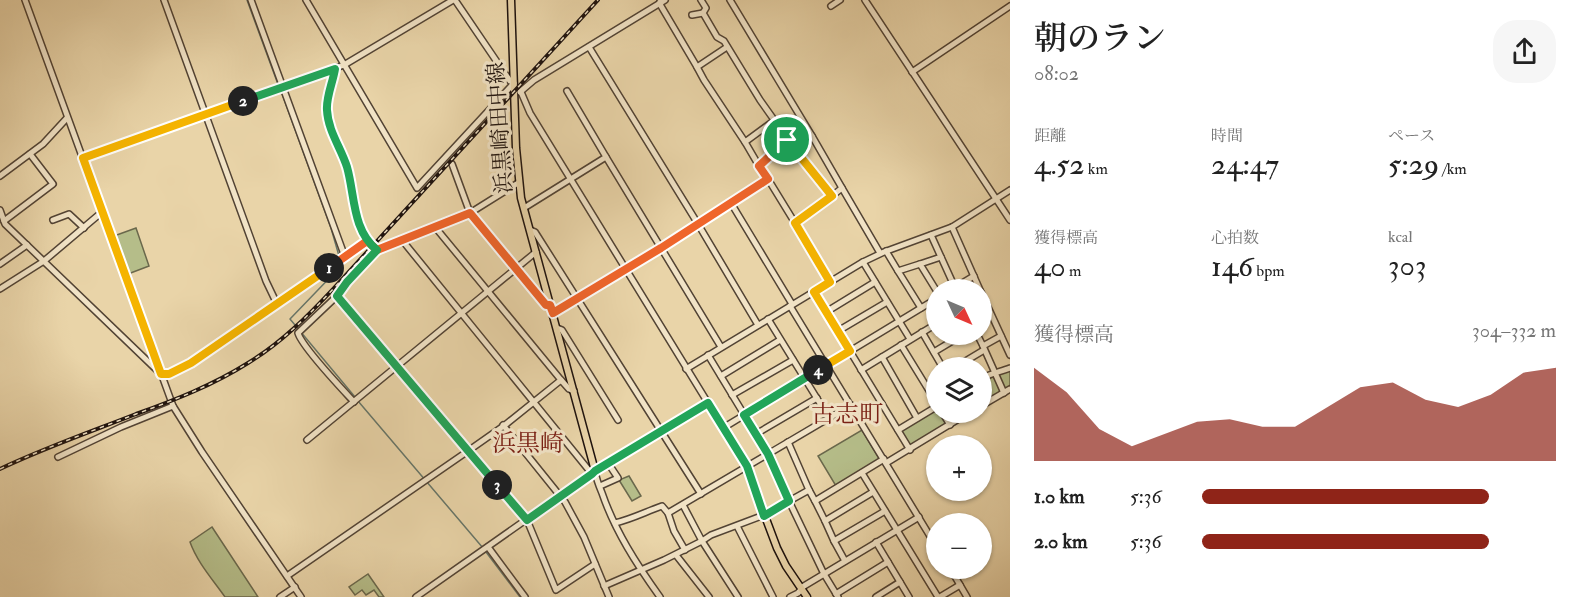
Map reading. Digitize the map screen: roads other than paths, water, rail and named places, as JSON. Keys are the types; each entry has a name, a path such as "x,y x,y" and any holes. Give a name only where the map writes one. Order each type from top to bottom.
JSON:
{"main road":[{"name":"浜黒崎田中線","path":"511,0 518,183 594,472"},
{"path":"594,472 708,403 747,466 764,516 786,566 807,597"}],"street":[{"path":"25,0 173,405 196,443 301,597"},
{"path":"164,0 266,281 277,304"},
{"path":"251,0 345,257"},
{"path":"83,158 335,69 344,65 454,0 513,83 417,188 344,65 306,0"},
{"path":"701,0 706,8 703,13"},
{"path":"730,0 842,188 921,308"},
{"path":"831,6 840,0"},
{"path":"865,0 1010,220"},
{"path":"514,97 534,80 662,1"},
{"path":"662,1 661,6 697,67 830,282"},
{"path":"912,72 1010,6"},
{"path":"692,15 703,13"},
{"path":"703,13 717,37 724,41 787,140 832,196"},
{"path":"589,47 758,325"},
{"path":"697,67 727,47"},
{"path":"335,69 326,108 329,122 346,165 359,224 367,241 377,250"},
{"path":"567,91 721,348"},
{"path":"521,92 530,113 708,403"},
{"path":"0,176 44,144 68,118"},
{"path":"745,142 775,120"},
{"path":"794,148 812,136"},
{"path":"759,166 787,140"},
{"path":"3,224 53,184 30,154"},
{"path":"524,208 606,157"},
{"path":"452,164 470,213 546,305 550,305"},
{"path":"553,313 661,248 768,179"},
{"path":"354,402 314,357 299,338 298,333 337,296 377,250 470,213 518,183"},
{"path":"795,223 842,188"},
{"path":"686,369 863,262 883,252 952,227 1010,190"},
{"path":"731,203 926,529"},
{"path":"0,210 3,224 161,374 169,374 191,363 367,241"},
{"path":"0,281 1,288 44,261 102,212"},
{"path":"53,220 69,214 84,228"},
{"path":"435,227 561,380 574,391"},
{"path":"952,227 975,279"},
{"path":"530,231 535,232 701,494"},
{"path":"931,235 950,279"},
{"path":"402,240 533,402 594,472 615,523 660,597"},
{"path":"0,264 27,245"},
{"path":"307,440 536,252"},
{"path":"898,271 941,257"},
{"path":"863,262 910,339"},
{"path":"921,264 930,279"},
{"path":"969,279 974,276"},
{"path":"826,312 875,282"},
{"path":"814,292 910,450"},
{"path":"337,296 527,520 556,590 554,597"},
{"path":"838,331 888,302"},
{"path":"723,428 926,305"},
{"path":"992,317 1010,355"},
{"path":"768,319 830,418"},
{"path":"557,328 562,330 618,420"},
{"path":"861,369 926,330"},
{"path":"922,332 937,357"},
{"path":"970,357 1001,336"},
{"path":"721,376 780,340"},
{"path":"902,345 926,387"},
{"path":"934,352 946,345"},
{"path":"982,345 1004,393"},
{"path":"708,355 768,454 824,574 837,595 888,562"},
{"path":"882,357 917,418"},
{"path":"732,396 793,360"},
{"path":"994,374 1010,368"},
{"path":"287,576 503,426 561,380"},
{"path":"992,400 1010,389"},
{"path":"756,434 817,398"},
{"path":"859,418 882,404"},
{"path":"58,457 173,405"},
{"path":"668,513 851,405"},
{"path":"898,430 926,411"},
{"path":"815,501 885,461 910,450 953,423"},
{"path":"503,426 561,496 584,537 609,597"},
{"path":"788,442 845,561"},
{"path":"600,486 618,478 608,463"},
{"path":"416,597 426,594 594,472"},
{"path":"862,474 939,597 960,585"},
{"path":"604,586 676,555 711,535 764,516 809,490"},
{"path":"825,521 873,492"},
{"path":"684,505 702,541 738,597"},
{"path":"615,523 632,519 648,510 662,506 668,513 674,531 685,550"},
{"path":"834,541 885,511"},
{"path":"790,597 798,593 801,588 919,517"},
{"path":"737,526 773,597"},
{"path":"876,542 909,597"},
{"path":"488,547 525,597"},
{"path":"676,555 709,597"},
{"path":"556,590 595,564"},
{"path":"956,579 967,597"},
{"path":"876,597 900,582"},
{"path":"280,597 295,587"}],"waterway":[{"path":"247,0 279,87"},
{"path":"281,91 339,256"},
{"path":"341,261 342,265 290,319 355,397"},
{"path":"358,401 483,548"},
{"path":"486,552 520,597"}],"railway":[{"path":"0,469 50,447 194,392 235,371 272,347 324,298 598,0"}],"district":[{"name":"古志町","path":"847,414"},
{"name":"浜黒崎","path":"528,443"}]}
